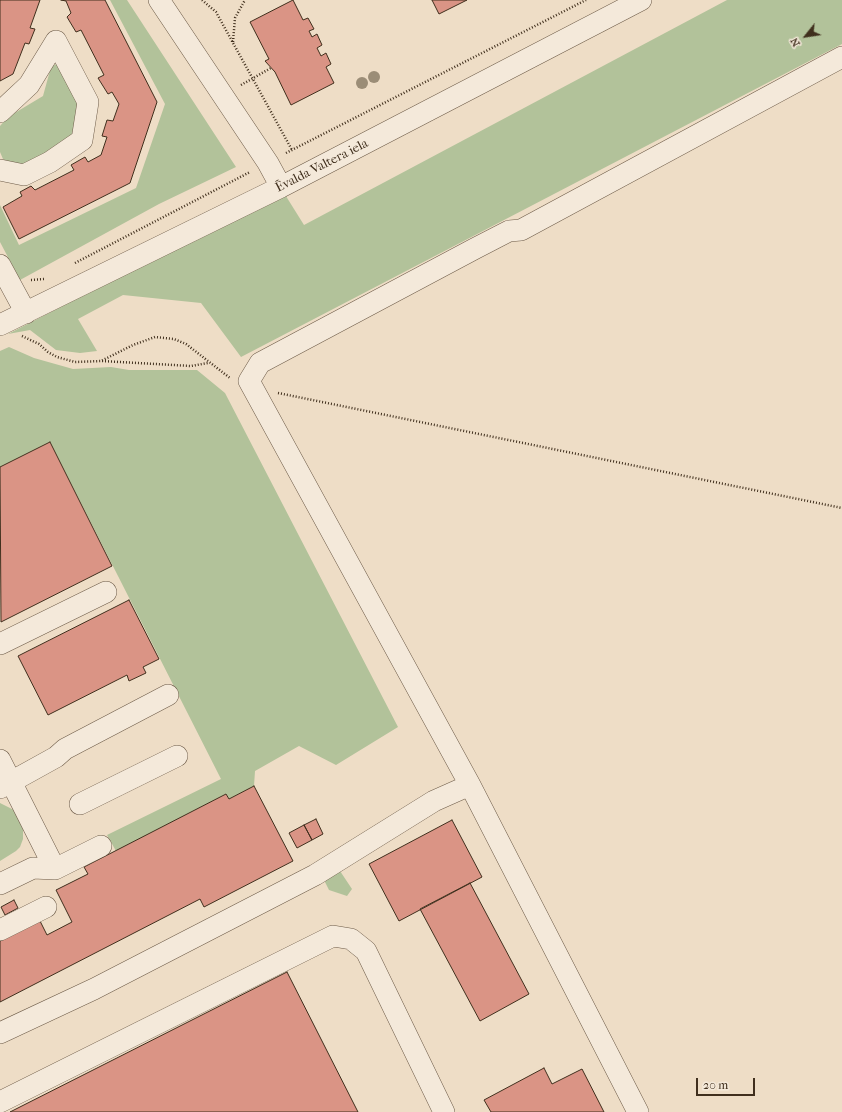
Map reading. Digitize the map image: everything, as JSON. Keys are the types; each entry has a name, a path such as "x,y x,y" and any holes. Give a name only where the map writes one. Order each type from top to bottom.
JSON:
{"street":[{"path":"159,0 268,163 281,187"},
{"name":"Ēvalda Valtera iela","path":"0,325 281,187 641,0"},
{"path":"0,112 29,85 56,41 88,102 82,140 50,162 24,175 0,170"},
{"path":"638,1112 470,785 249,381 260,363 476,248 510,232 521,230 842,57"},
{"path":"4,273 26,313"},
{"path":"0,644 106,592"},
{"path":"5,785 56,758 65,749 168,695"},
{"path":"80,804 177,756"},
{"path":"0,760 5,785 55,869"},
{"path":"0,1033 94,989 315,875 434,801 470,785"},
{"path":"0,884 33,868 55,869 101,846"},
{"path":"0,930 46,907"},
{"path":"0,1102 333,936 351,939 366,951 444,1112"}],"path":[{"path":"202,0 216,12 292,150"},
{"path":"233,42 236,18 245,0"},
{"path":"71,265 586,0"},
{"path":"223,95 271,68"},
{"path":"4,273 43,280 50,276"},
{"path":"17,338 22,336 39,344 48,352 57,357 75,362 101,361 191,366 209,363"},
{"path":"101,361 133,345 155,337 174,339 186,344 230,378 249,381 272,392 842,508"}],"green space":[{"path":"110,0 127,0 236,167 159,204 20,280 0,242 0,205 19,245 136,188 165,104"},
{"path":"727,0 842,0 842,44 241,357 201,303 123,295 78,319 97,351 80,353 56,350 30,330 8,334 284,193 304,225"},
{"path":"60,62 79,105 77,137 22,169 3,159 0,152 0,126 8,117 43,96 51,67"},
{"path":"9,347 34,358 73,369 111,367 129,370 197,370 225,393 398,727 336,765 299,746 255,771 254,786 229,799 226,794 116,851 107,835 221,779 50,442 0,467 0,351"},
{"path":"0,803 14,810 23,829 23,839 20,847 16,851 0,861"},
{"path":"340,871 352,889 347,896 329,890 325,882 329,873"}],"building":[{"path":"0,0 40,0 30,28 35,29 29,44 25,43 13,74 0,81"},
{"path":"61,0 105,0 157,102 130,183 19,239 3,207 22,196 20,192 31,186 35,190 74,170 71,165 85,157 88,162 101,155 107,137 102,136 107,120 113,121 119,104 112,92 108,94 98,78 104,75 81,30 76,32 67,17 71,13 66,1"},
{"path":"293,0 303,20 308,18 314,29 309,31 312,37 317,34 322,45 317,48 321,56 326,53 331,64 326,67 334,83 291,105 275,72 265,61 269,59 250,22"},
{"path":"432,0 467,0 439,14"},
{"path":"50,442 112,566 1,622 0,467"},
{"path":"129,600 159,659 143,667 146,673 129,681 127,675 48,715 18,656"},
{"path":"254,786 293,861 204,907 200,899 0,1002 0,941 40,921 47,935 72,922 56,890 88,874 84,867 226,794 229,799"},
{"path":"316,819 323,834 312,840 304,825"},
{"path":"452,820 482,877 399,921 369,864"},
{"path":"304,825 312,840 297,848 289,833"},
{"path":"470,883 529,994 480,1021 420,909"},
{"path":"14,900 18,908 5,915 1,907"},
{"path":"287,972 358,1112 10,1112"},
{"path":"544,1068 552,1084 582,1069 604,1112 491,1112 484,1100"}]}
